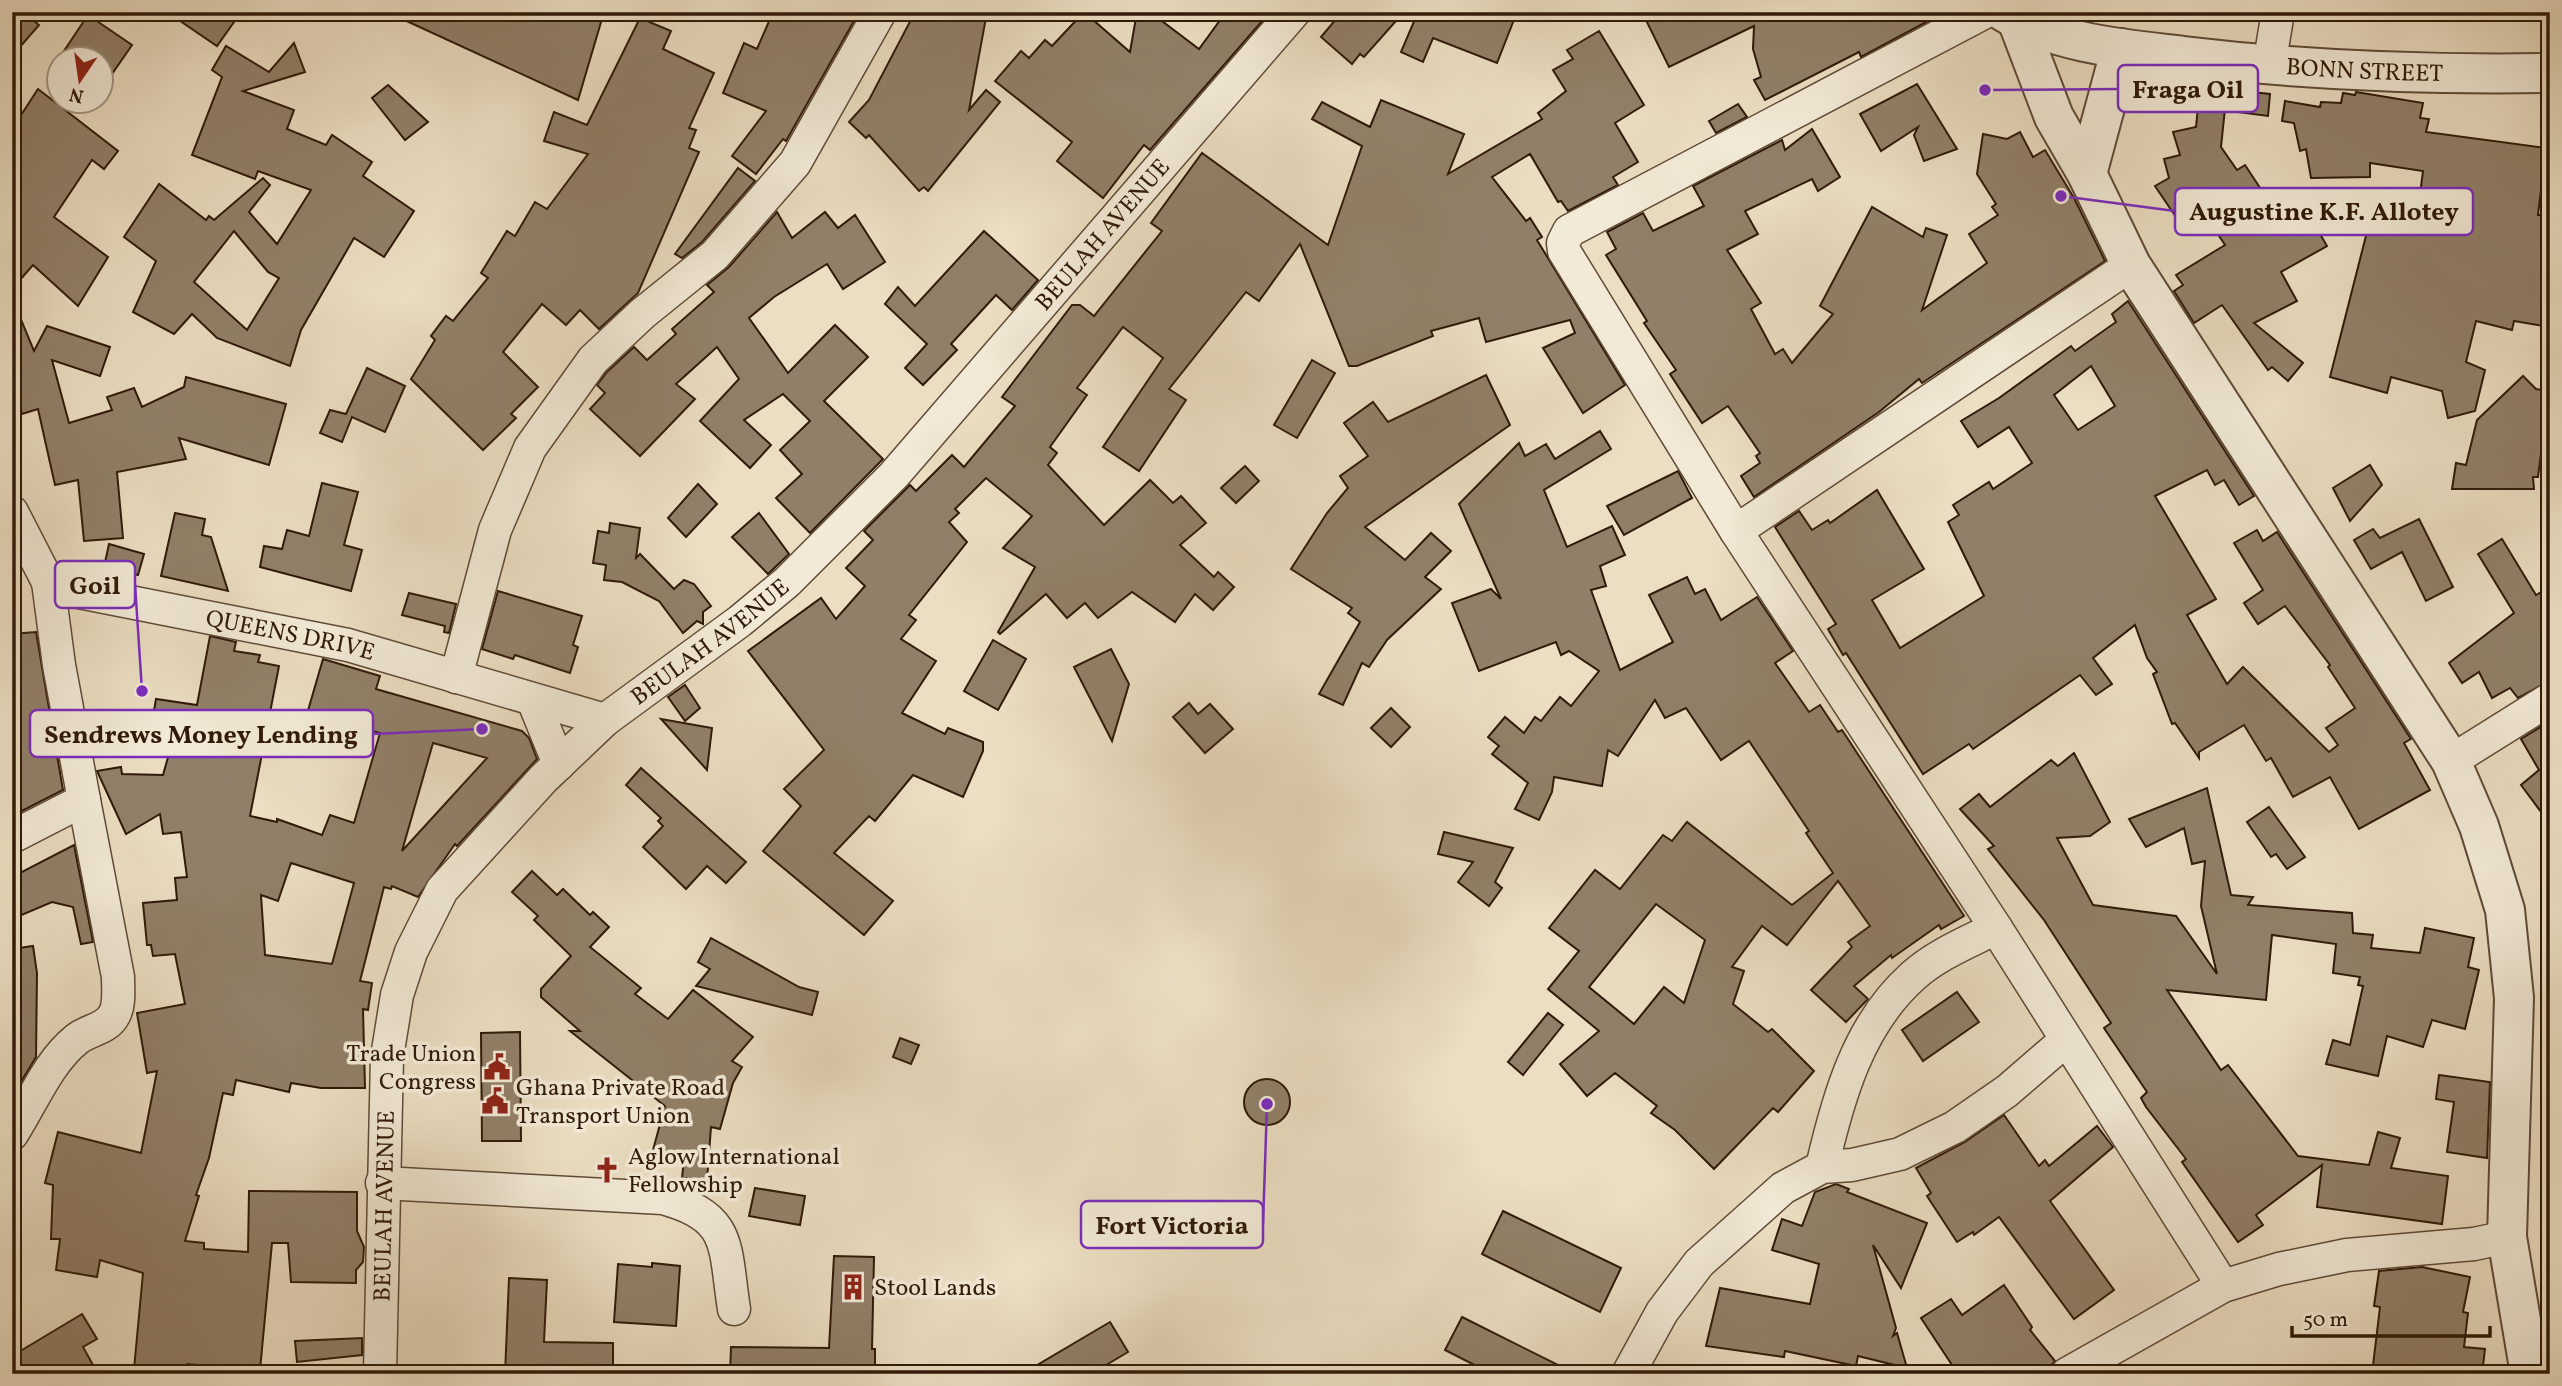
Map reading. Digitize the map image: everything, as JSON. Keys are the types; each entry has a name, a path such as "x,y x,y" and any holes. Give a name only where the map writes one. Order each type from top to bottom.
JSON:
{"street":[{"path":"456,677 495,530 530,448 593,360 642,314 715,255 795,163 880,12"},
{"name":"BEULAH AVENUE","path":"380,1374 382,1183 387,1057 397,995 411,953 442,890 559,764 605,720 740,621 787,582 894,475 1294,12"},
{"path":"2269,66 2278,12"},
{"path":"2222,1286 1996,928 1736,531 1564,251 1564,236 1569,231 2002,15 2132,265 2451,761 2479,826 2505,910 2514,998 2510,1251 2505,1316 2507,1374"},
{"name":"BONN STREET","path":"2002,15 2077,39 2121,48 2269,66 2370,74 2550,73"},
{"path":"2087,174 2121,48"},
{"path":"2054,117 2077,119 2103,114"},
{"path":"1736,531 2132,265"},
{"path":"12,512 48,582 59,666 118,977 118,1002 114,1015 107,1023 78,1038 54,1065 12,1134"},
{"name":"QUEENS DRIVE","path":"48,582 74,591 348,645 533,700 586,711 605,720"},
{"path":"2451,761 2550,699"},
{"path":"533,700 559,764"},
{"path":"12,837 84,800"},
{"path":"1822,1167 1848,1075 1866,1037 1889,1002 1913,976 1996,928"},
{"path":"1628,1374 1662,1311 1699,1263 1783,1188 1822,1167 1852,1166 1900,1154 1955,1127 2007,1091 2065,1041"},
{"path":"382,1183 663,1198 692,1206 710,1217 722,1236 734,1309"},
{"path":"2067,1374 2222,1286 2279,1269 2347,1255 2474,1244 2510,1251"},
{"path":"2510,1251 2530,1374"}],"building":[{"path":"12,12 23,12 39,25 12,56"},
{"path":"167,12 241,12 217,46"},
{"path":"387,12 604,12 578,100"},
{"path":"773,12 859,12 786,141 783,139 756,174 732,156 766,111 723,93 744,43 757,49"},
{"path":"915,12 987,12 969,110 986,90 1000,102 928,191 924,187 919,191 869,135 866,138 849,122 869,100"},
{"path":"1084,12 1130,52 1137,12 1150,12 1199,49 1226,12 1270,12 1150,150 1144,145 1103,198 1057,161 1072,142 995,81 1021,51 1029,58 1045,40 1052,46"},
{"path":"1342,12 1404,12 1364,57 1360,54 1352,64 1321,37"},
{"path":"1418,12 1517,12 1497,63 1433,38 1423,62 1401,52"},
{"path":"1642,12 1945,12 1861,57 1859,52 1765,100 1754,80 1761,77 1753,49 1754,26 1669,67"},
{"path":"88,15 132,45 116,68 116,46 67,46"},
{"path":"640,18 671,31 663,49 714,73 689,128 696,130 689,148 699,152 638,293 599,329 580,310 566,325 542,304 503,352 538,387 511,414 516,418 483,450 411,379 435,340 431,336 446,316 453,321 488,278 481,273 507,231 515,236 535,202 547,209 588,154 544,141 554,112 587,125"},
{"path":"1599,31 1644,105 1615,123 1638,162 1613,177 1618,185 1568,211 1561,201 1558,202 1530,154 1492,177 1526,221 1530,218 1542,237 1537,240 1625,385 1583,413 1543,348 1575,333 1570,320 1486,342 1479,318 1431,331 1433,336 1357,366 1349,366 1300,244 1259,301 1246,292 1169,389 1186,400 1139,471 1103,447 1163,358 1123,327 1077,388 1087,395 1050,447 1057,453 1048,465 1104,525 1150,480 1173,503 1181,496 1206,523 1180,545 1214,577 1218,572 1234,587 1213,610 1195,594 1175,622 1132,592 1098,618 1085,603 1067,618 1046,594 1000,634 998,632 1035,567 1003,548 1032,516 986,478 955,509 959,513 949,522 967,542 909,615 916,620 901,639 936,661 902,713 945,734 948,728 983,742 983,751 963,797 913,775 875,821 869,816 834,853 893,901 864,935 763,851 801,806 784,789 824,750 748,651 821,598 836,619 865,586 846,568 873,540 864,531 910,485 916,491 952,455 964,467 1015,406 1002,397 1072,305 1080,305 1094,316 1162,231 1151,223 1202,153 1328,245 1362,146 1312,119 1322,102 1370,127 1381,100 1464,134 1448,174 1542,119 1538,113 1566,91 1553,70 1573,59 1567,50"},
{"path":"294,43 305,72 243,91 294,110 287,129 326,145 332,135 372,162 363,176 414,211 384,257 354,238 301,330 290,366 217,338 192,314 174,334 133,312 156,261 124,237 159,184 206,220 209,216 214,220 263,178 270,185 249,212 277,244 311,190 258,171 255,179 192,155 222,77 212,70 226,46 269,72","holes":["234,231 268,272 279,278 247,330 194,282"]},
{"path":"1917,84 1957,149 1924,161 1914,135 1918,127 1881,151 1860,114"},
{"path":"388,85 428,122 405,140 372,98"},
{"path":"38,89 46,95 46,116 73,116 118,151 104,169 92,160 54,217 108,257 78,306 33,265 12,289 12,129"},
{"path":"2232,90 2270,94 2268,116 2229,111"},
{"path":"2356,92 2423,103 2420,118 2429,119 2426,132 2546,148 2538,215 2550,215 2550,327 2514,321 2512,330 2476,321 2466,362 2485,370 2475,411 2448,418 2442,391 2391,377 2387,393 2330,377 2369,224 2373,225 2377,208 2417,218 2423,171 2370,163 2370,177 2311,178 2306,149 2300,151 2294,123 2282,121 2285,101 2320,107 2321,102 2341,103 2343,93 2355,95"},
{"path":"2199,97 2226,99 2221,147 2237,170 2245,165 2274,209 2298,195 2327,246 2281,272 2297,301 2254,323 2303,363 2288,381 2272,367 2268,370 2222,305 2194,323 2174,291 2183,285 2176,275 2225,245 2202,210 2180,223 2155,186 2169,178 2164,159 2180,155 2173,132 2196,127"},
{"path":"1738,104 1747,117 1716,133 1709,121"},
{"path":"1812,129 1840,177 1818,191 1812,179 1745,211 1758,234 1727,250 1761,303 1751,309 1775,354 1783,349 1792,363 1833,314 1820,306 1872,207 1923,237 1926,228 1947,235 1922,310 1987,263 1969,234 1998,215 1992,207 1996,204 1977,174 1983,134 2007,139 2020,132 2033,157 2045,150 2074,198 2105,261 1922,383 1919,379 1879,412 1754,497 1741,476 1760,463 1756,456 1760,453 1728,406 1702,423 1670,374 1676,370 1644,323 1647,321 1606,255 1616,249 1607,232 1643,213 1653,231 1704,206 1693,186 1782,140 1785,150"},
{"path":"738,168 755,181 702,242 682,258 675,254"},
{"path":"777,212 792,238 825,212 838,228 855,215 885,262 843,289 827,264 774,297 749,318 788,373 835,325 868,357 824,401 883,459 810,533 776,498 802,474 780,450 810,421 783,394 744,420 771,445 750,468 700,421 739,379 717,347 676,384 695,399 640,456 590,409 605,393 597,385 607,372 634,347 647,360 676,334 672,329 714,292 707,285 729,267"},
{"path":"984,231 1038,280 1012,310 996,295 951,344 957,350 923,385 905,368 927,344 885,304 898,287 915,306"},
{"path":"12,298 34,351 47,326 110,347 100,376 52,360 69,423 112,410 107,397 134,388 142,407 184,387 186,377 286,404 269,465 179,438 186,459 117,472 123,538 84,541 78,480 55,485 38,409 22,414 12,378"},
{"path":"2128,301 2254,496 2239,505 2224,480 2215,485 2207,470 2155,496 2216,599 2187,615 2227,684 2243,667 2329,752 2338,745 2326,728 2355,708 2328,667 2330,665 2285,606 2258,624 2244,603 2263,590 2234,543 2257,530 2263,541 2277,532 2411,739 2404,743 2430,790 2359,829 2330,777 2293,797 2271,758 2266,761 2244,725 2199,752 2199,758 2175,723 2172,724 2153,674 2157,672 2147,658 2135,625 2093,658 2112,684 2096,695 2080,675 1973,749 1969,744 1923,774 1846,653 1843,655 1828,629 1836,624 1775,527 1799,511 1812,530 1828,520 1830,523 1877,490 1924,569 1872,600 1900,648 1984,596 1948,522 1959,515 1953,505 1989,482 1993,489 2032,463 2009,427 1978,447 1961,421 1999,398 2071,346 2075,351 2116,322 2112,314","holes":["2091,366 2115,406 2078,430 2054,395"]},
{"path":"1312,360 1335,373 1297,438 1274,425"},
{"path":"367,368 405,386 385,432 352,417 342,442 320,433 330,410 346,414"},
{"path":"1486,375 1510,425 1365,527 1405,560 1431,533 1451,551 1425,577 1441,589 1387,640 1369,667 1362,663 1343,705 1319,694 1360,622 1348,613 1352,608 1291,569 1327,513 1348,488 1340,476 1368,456 1344,423 1373,402 1388,422"},
{"path":"2523,376 2536,389 2549,391 2538,477 2533,477 2534,489 2452,489 2456,463 2466,465 2477,420"},
{"path":"1600,431 1611,449 1544,490 1567,547 1612,526 1625,555 1600,566 1606,586 1591,590 1620,670 1673,642 1649,595 1687,577 1695,594 1705,589 1721,620 1757,597 1793,651 1775,663 1809,712 1820,705 1838,732 1842,730 1964,916 1941,929 1939,925 1892,958 1891,955 1854,986 1868,999 1846,1022 1811,990 1852,947 1848,942 1870,926 1838,881 1787,945 1762,926 1732,967 1744,971 1733,1004 1768,1032 1772,1029 1814,1071 1778,1112 1773,1108 1714,1169 1675,1130 1651,1113 1657,1106 1615,1073 1587,1096 1560,1064 1599,1031 1548,989 1579,951 1549,928 1595,870 1620,889 1663,835 1672,841 1687,822 1792,905 1833,873 1806,833 1809,831 1749,741 1721,760 1686,708 1665,718 1655,700 1618,756 1608,750 1602,786 1554,777 1552,792 1539,820 1515,809 1528,783 1492,754 1499,746 1488,737 1505,717 1524,733 1535,717 1541,721 1560,697 1571,706 1599,671 1569,651 1561,655 1556,642 1479,671 1452,603 1491,589 1501,599 1459,504 1519,443 1525,456 1546,444 1555,459","holes":["1656,904 1705,940 1684,1003 1664,987 1634,1024 1589,987"]},
{"path":"2370,465 2382,485 2350,521 2333,488"},
{"path":"1245,466 1259,481 1236,503 1221,488"},
{"path":"1678,471 1692,498 1624,535 1607,506"},
{"path":"322,483 358,492 344,545 362,550 351,591 260,567 264,546 282,549 287,530 309,536"},
{"path":"698,484 717,504 686,537 668,518"},
{"path":"175,513 205,519 202,535 211,537 228,591 161,576"},
{"path":"759,513 789,554 768,574 732,537"},
{"path":"2419,519 2453,587 2426,601 2402,552 2371,569 2354,540 2373,529 2380,538"},
{"path":"610,523 640,528 636,558 640,554 674,589 684,580 694,584 711,606 703,612 703,624 697,621 683,633 659,601 622,582 604,580 606,565 593,563 598,531 609,533"},
{"path":"2502,539 2536,595 2550,587 2550,681 2518,698 2510,688 2492,698 2479,672 2462,683 2449,663 2514,613 2478,554"},
{"path":"109,544 144,554 138,575 104,567"},
{"path":"498,591 582,616 573,645 578,647 570,673 515,655 513,659 482,649"},
{"path":"409,593 456,604 449,633 444,632 445,626 402,615"},
{"path":"36,632 63,790 12,816 12,701 18,701 12,634"},
{"path":"210,636 236,642 234,651 260,655 258,662 279,666 250,816 277,822 277,819 322,835 330,815 354,823 380,733 307,714 323,659 380,676 376,689 522,731 529,738 537,759 457,846 455,844 418,897 392,886 391,889 384,887 360,981 372,983 368,1010 363,1009 365,1088 321,1088 291,1083 289,1092 236,1080 233,1095 223,1093 209,1158 196,1195 199,1196 185,1241 204,1243 204,1249 248,1252 249,1191 357,1192 357,1231 364,1247 363,1262 356,1270 356,1283 291,1282 288,1243 272,1243 260,1370 187,1364 186,1374 180,1374 134,1369 143,1273 100,1260 97,1277 56,1270 60,1239 51,1239 53,1185 45,1183 58,1132 141,1153 157,1071 147,1073 137,1013 185,1004 175,954 153,956 151,945 147,945 143,903 177,900 175,878 187,877 181,832 163,834 160,814 126,834 97,771 121,767 122,774 163,775 176,729 152,722 156,699 197,705","holes":["433,743 487,758 402,851","291,863 354,883 332,964 265,955 261,895 278,901"]},
{"path":"993,640 1026,659 998,710 964,691"},
{"path":"1111,649 1129,684 1112,741 1074,667"},
{"path":"685,685 700,708 685,721 668,697"},
{"path":"1189,703 1198,714 1210,704 1233,729 1205,753 1173,717"},
{"path":"1391,708 1410,727 1391,747 1371,728"},
{"path":"661,719 712,728 707,770"},
{"path":"2550,721 2550,824 2521,785 2539,770 2521,739"},
{"path":"2074,753 2110,822 2090,836 2057,838 2093,905 2176,916 2217,974 2201,906 2205,861 2192,864 2184,828 2146,847 2129,819 2207,788 2231,895 2253,897 2248,905 2352,913 2353,933 2373,935 2371,948 2420,953 2425,928 2474,938 2468,967 2479,970 2465,1029 2432,1020 2423,1047 2387,1036 2378,1076 2326,1064 2333,1040 2350,1045 2363,986 2358,985 2360,977 2333,973 2336,944 2272,935 2266,1000 2167,990 2221,1070 2228,1065 2298,1156 2369,1165 2378,1132 2400,1138 2391,1168 2448,1176 2442,1224 2317,1207 2322,1165 2256,1215 2263,1225 2238,1242 2182,1162 2186,1159 2146,1107 2141,1098 2147,1092 2104,1028 2111,1023 2044,920 1988,849 1994,846 1960,809 1979,794 1990,807 2051,760 2058,766"},
{"path":"641,768 746,862 726,883 707,866 686,889 643,847 663,826 658,821 661,818 626,785"},
{"path":"2269,807 2305,857 2287,869 2276,854 2271,857 2247,822"},
{"path":"1444,832 1513,848 1495,882 1502,888 1489,906 1458,882 1473,862 1438,854"},
{"path":"74,845 93,942 81,944 73,907 52,902 12,919 12,877"},
{"path":"532,871 557,895 563,889 590,915 593,912 609,927 590,947 641,988 635,994 668,1019 693,990 753,1037 732,1061 742,1067 733,1083 720,1129 711,1127 707,1180 682,1178 684,1159 653,1150 665,1106 570,1031 580,1031 541,997 541,989 571,956 534,920 538,916 512,892"},
{"path":"711,938 799,987 818,992 812,1015 696,986 710,969 698,962"},
{"path":"33,946 37,973 36,1057 13,1095 12,949"},
{"path":"1957,992 1979,1022 1923,1061 1902,1030"},
{"path":"1548,1013 1563,1025 1523,1075 1508,1062"},
{"path":"520,1032 521,1141 482,1141 481,1033"},
{"path":"900,1038 919,1045 911,1064 893,1057"},
{"path":"2439,1075 2490,1082 2487,1158 2447,1152 2454,1102 2436,1099"},
{"path":"1267,1079 1283,1086 1290,1102 1283,1118 1267,1125 1251,1118 1244,1102 1251,1086"},
{"path":"2004,1115 2039,1166 2045,1160 2049,1166 2097,1126 2113,1147 2050,1201 2114,1290 2074,1319 1999,1217 1974,1235 1973,1232 1957,1242 1927,1196 1931,1193 1916,1168 1965,1142"},
{"path":"1836,1184 1849,1189 1847,1192 1927,1223 1901,1288 1873,1245 1896,1328 1893,1336 1897,1333 1907,1368 1858,1356 1856,1366 1785,1351 1784,1357 1706,1346 1720,1288 1810,1304 1819,1264 1772,1250 1782,1219 1802,1226 1815,1192"},
{"path":"755,1188 805,1196 800,1225 749,1216"},
{"path":"1503,1211 1621,1268 1600,1312 1482,1254"},
{"path":"834,1256 874,1257 872,1349 875,1349 875,1374 730,1374 731,1347 829,1348"},
{"path":"652,1263 680,1266 676,1326 614,1322 618,1264 652,1267"},
{"path":"2422,1267 2470,1277 2463,1312 2468,1313 2464,1347 2485,1349 2482,1374 2372,1374 2380,1307 2374,1306 2379,1271"},
{"path":"509,1278 547,1280 544,1342 613,1343 613,1374 505,1374"},
{"path":"2004,1285 2032,1327 2030,1330 2055,1361 2044,1374 1958,1374 1921,1318 1951,1299 1962,1315"},
{"path":"82,1314 97,1339 83,1347 98,1374 22,1374 12,1356"},
{"path":"1462,1317 1576,1374 1492,1374 1445,1350"},
{"path":"1110,1322 1128,1352 1091,1374 1022,1374"},
{"path":"362,1338 362,1355 297,1362 295,1341"}],"place":[{"name":"Fraga Oil","path":"1985,90"},
{"name":"Augustine K.F. Allotey","path":"2061,196"},
{"name":"Goil","path":"142,691"},
{"name":"Sendrews Money Lending","path":"482,729"},
{"name":"Trade Union Congress","path":"497,1067"},
{"name":"Ghana Private Road Transport Union","path":"495,1101"},
{"name":"Fort Victoria","path":"1267,1104"},
{"name":"Aglow International Fellowship","path":"607,1170"},
{"name":"Stool Lands","path":"853,1287"}]}
